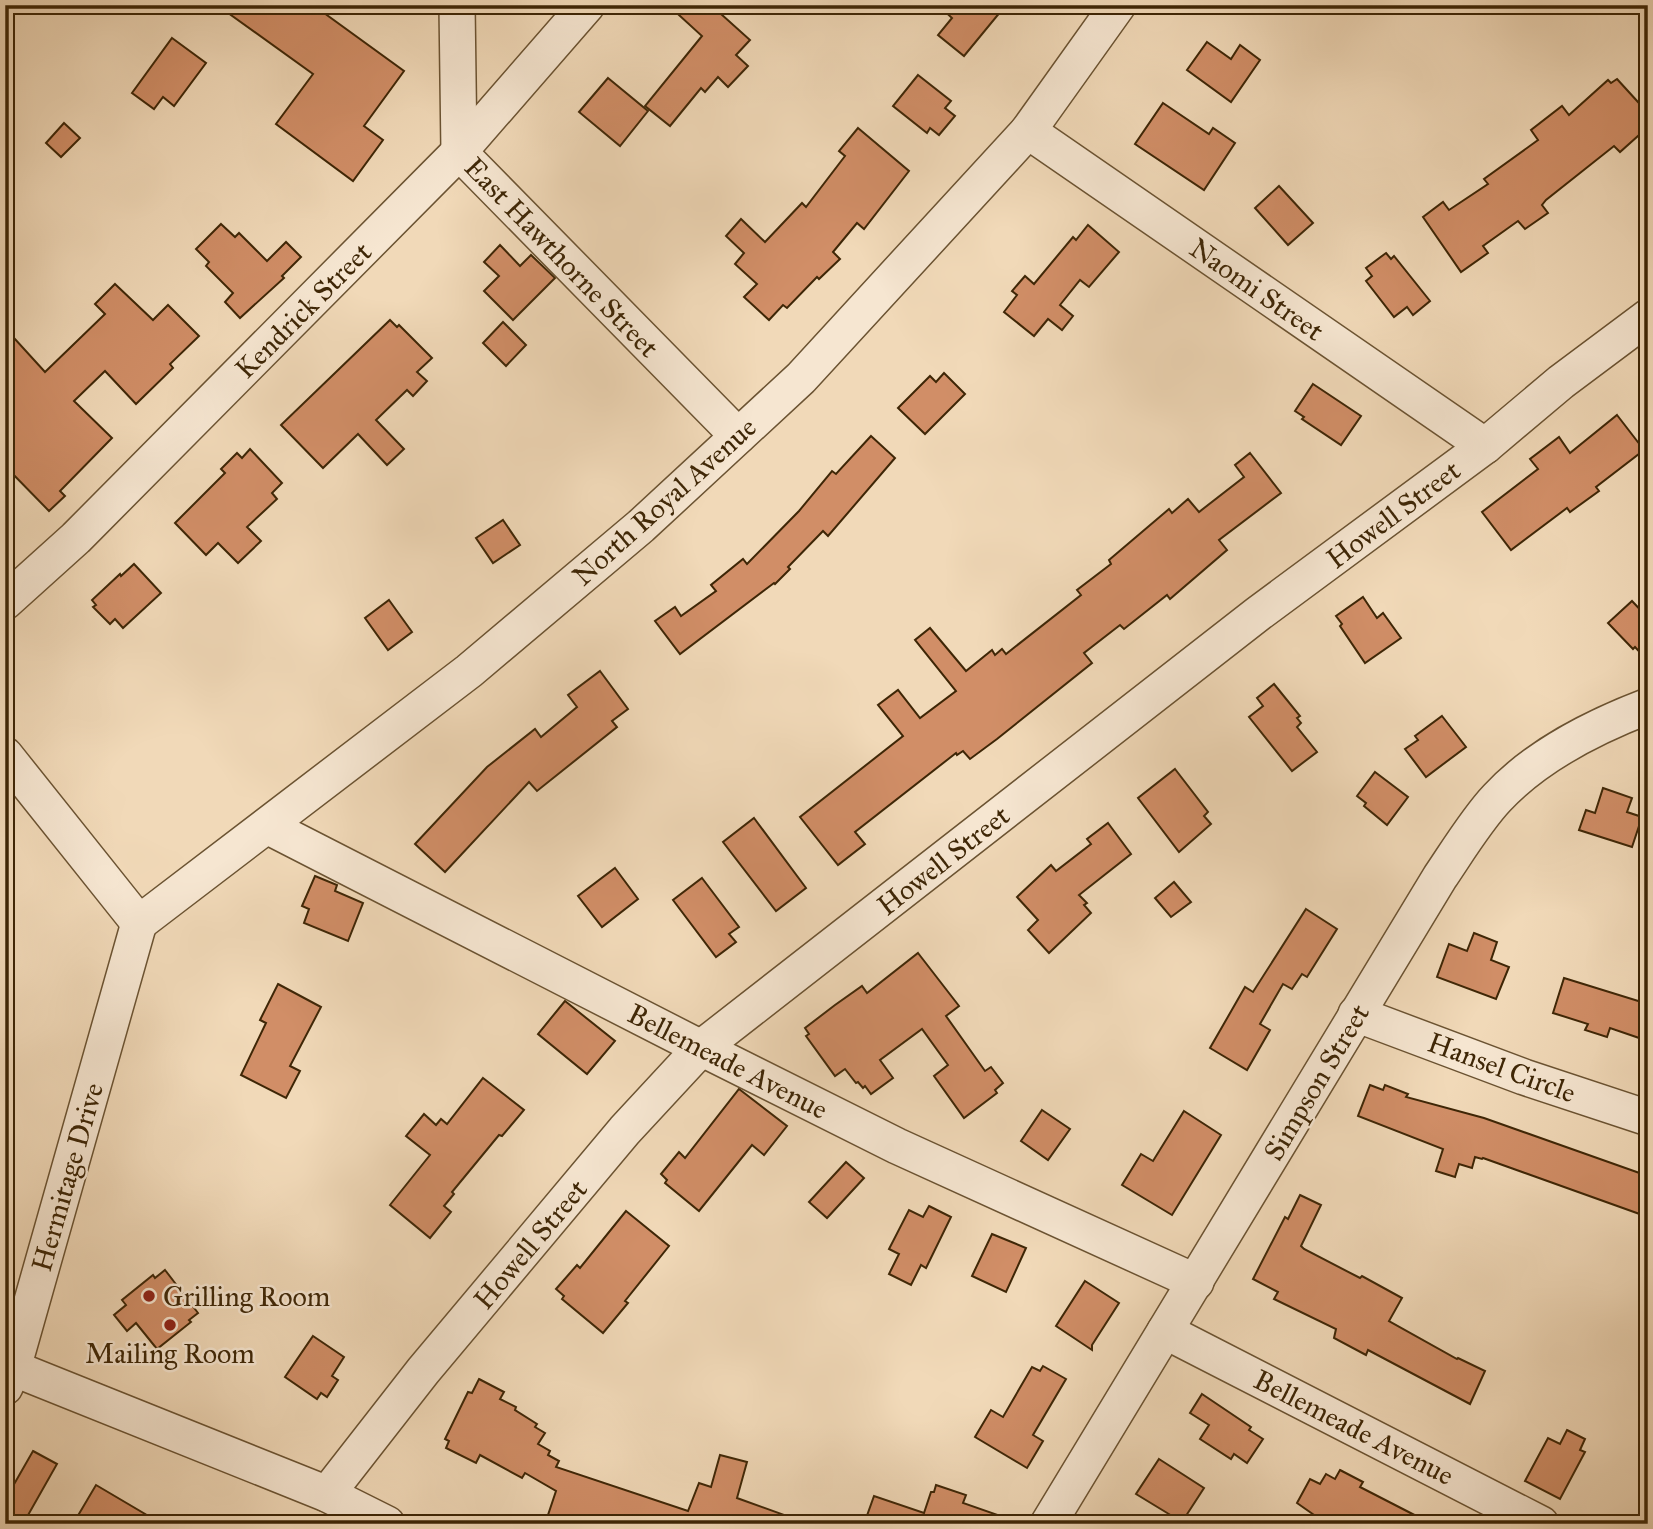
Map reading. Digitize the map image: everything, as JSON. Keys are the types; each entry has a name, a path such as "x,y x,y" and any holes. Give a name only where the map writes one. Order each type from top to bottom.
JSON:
{"street":[{"name":"East Hawthorne Street","path":"457,5 459,152 738,436"},
{"name":"Kendrick Street","path":"5,602 76,538 459,152 587,5"},
{"name":"North Royal Avenue","path":"139,923 469,671 641,526 801,378 1028,131 1118,5"},
{"name":"Naomi Street","path":"1028,131 1485,446"},
{"name":"Howell Street","path":"327,1494 423,1371 625,1130 701,1048 1259,614 1485,446 1561,382 1648,317"},
{"name":"Simpson Street","path":"1048,1524 1440,877 1496,798 1548,755 1614,719 1648,706"},
{"path":"1614,719 1648,731"},
{"path":"5,755 139,923"},
{"name":"Bellemeade Avenue","path":"267,826 897,1146 1196,1282"},
{"name":"Hermitage Drive","path":"139,923 34,1293 8,1373 327,1494 387,1524"},
{"name":"Hansel Circle","path":"1356,1014 1524,1077 1648,1118"},
{"path":"5,1315 34,1293"},
{"name":"Bellemeade Avenue","path":"1165,1331 1541,1524"}],"building":[{"path":"217,5 313,5 404,71 364,126 383,140 353,181 276,124 313,74"},
{"path":"668,5 711,5 750,40 736,55 748,66 728,87 718,77 705,92 701,88 670,126 645,106 702,36"},
{"path":"938,5 1006,5 964,56 938,35 952,18"},
{"path":"172,38 206,63 174,106 163,97 154,109 132,93"},
{"path":"1207,42 1231,59 1240,45 1260,60 1231,102 1187,70"},
{"path":"918,75 951,101 945,108 955,116 939,135 930,128 927,133 893,106"},
{"path":"608,78 648,111 620,146 579,112"},
{"path":"1617,79 1648,113 1648,127 1620,152 1614,146 1546,200 1542,205 1548,213 1525,229 1518,221 1483,246 1488,253 1461,272 1423,217 1443,202 1449,210 1488,184 1484,179 1538,140 1531,130 1562,106 1569,115 1608,80 1611,83"},
{"path":"1163,103 1209,134 1213,128 1235,143 1204,190 1135,144"},
{"path":"64,123 80,138 61,157 46,143"},
{"path":"858,128 909,171 864,229 857,223 833,252 840,259 819,279 817,277 787,308 783,305 769,320 744,297 757,284 735,264 744,253 726,236 741,219 765,242 802,203 806,207 845,156 839,151"},
{"path":"1279,186 1313,223 1288,245 1255,208"},
{"path":"221,224 235,237 239,233 267,261 286,242 301,257 282,276 284,278 240,318 225,302 233,293 206,266 209,262 196,249"},
{"path":"1088,225 1119,252 1089,287 1080,280 1060,305 1073,316 1062,330 1048,319 1034,336 1004,312 1017,295 1012,291 1025,276 1034,284 1073,237 1076,240"},
{"path":"500,245 520,266 531,255 555,278 513,320 484,291 499,276 484,262"},
{"path":"1386,253 1391,259 1394,256 1430,301 1413,315 1407,307 1394,317 1366,281 1372,276 1366,268"},
{"path":"115,284 153,320 168,305 199,336 170,364 173,368 136,404 105,371 74,401 112,438 60,491 65,496 49,511 5,466 5,328 45,372 105,314 95,304"},
{"path":"390,320 397,327 399,325 432,358 417,372 427,381 413,396 407,390 376,420 404,449 387,465 358,434 323,468 281,425"},
{"path":"503,322 526,345 506,366 483,343"},
{"path":"944,373 965,394 925,434 898,408 930,376 936,382"},
{"path":"1313,384 1361,416 1341,445 1302,419 1304,417 1295,411"},
{"path":"1617,415 1644,450 1596,487 1599,491 1570,512 1567,508 1511,550 1482,512 1538,469 1530,459 1559,437 1570,453"},
{"path":"871,436 895,458 828,536 823,531 775,584 680,654 655,621 675,607 681,616 716,591 711,585 743,559 747,564 799,511 832,471 836,474"},
{"path":"250,449 282,483 272,493 277,499 247,527 261,541 238,563 218,543 206,555 175,523 225,473 221,469 237,453 242,458"},
{"path":"1250,453 1281,493 1219,540 1227,550 1170,599 1167,595 1124,629 1120,625 1084,653 1092,663 997,739 970,759 963,751 957,755 956,753 855,832 865,844 838,865 800,817 903,736 878,705 898,690 920,718 956,691 915,640 930,628 966,671 992,650 995,655 1002,649 1006,654 1081,595 1077,590 1111,564 1109,560 1169,509 1172,513 1188,499 1199,512 1244,477 1235,465"},
{"path":"503,520 520,545 493,563 476,538"},
{"path":"134,564 161,593 123,628 115,619 110,624 93,607 96,605 92,600"},
{"path":"1363,597 1377,618 1383,613 1401,638 1365,663 1336,616"},
{"path":"389,600 412,632 388,650 365,618"},
{"path":"1632,601 1648,618 1648,661 1608,623"},
{"path":"600,671 628,709 612,721 617,727 537,791 529,782 445,872 415,844 487,767 535,729 541,737 577,707 568,695"},
{"path":"1274,684 1300,716 1297,718 1301,723 1297,727 1317,752 1292,771 1249,717 1263,706 1257,698"},
{"path":"1442,716 1466,747 1426,777 1405,749 1418,740 1415,736"},
{"path":"1175,769 1208,812 1204,816 1211,824 1179,852 1138,798"},
{"path":"1375,772 1408,797 1387,825 1364,806 1366,803 1357,796"},
{"path":"1603,788 1632,798 1627,812 1642,817 1632,847 1579,830 1586,810 1595,813"},
{"path":"754,818 806,888 776,911 723,842"},
{"path":"1108,823 1131,854 1079,895 1087,903 1084,905 1091,913 1049,953 1028,930 1038,920 1017,897 1051,865 1056,871 1091,844 1087,839"},
{"path":"615,868 638,899 602,927 578,896"},
{"path":"315,876 337,885 335,891 363,903 348,941 304,923 309,909 302,906"},
{"path":"702,878 739,927 729,934 736,942 716,957 673,900"},
{"path":"1174,882 1191,902 1171,917 1155,898"},
{"path":"1306,909 1337,929 1307,977 1302,974 1292,989 1283,984 1260,1024 1270,1030 1247,1070 1210,1048 1245,987 1253,992"},
{"path":"1474,933 1497,942 1491,960 1509,967 1496,999 1437,977 1449,944 1467,951"},
{"path":"918,953 959,1006 946,1016 985,1071 991,1067 1003,1083 995,1090 997,1093 964,1118 934,1076 948,1065 922,1029 880,1060 893,1078 871,1094 865,1086 863,1088 856,1083 845,1069 835,1076 806,1036 809,1034 805,1028 835,1005 862,986 867,993"},
{"path":"1564,978 1648,1004 1648,1041 1610,1028 1607,1037 1585,1030 1588,1024 1553,1013"},
{"path":"278,984 321,1007 290,1066 300,1071 286,1098 241,1075 266,1023 260,1020"},
{"path":"565,1001 615,1041 587,1074 538,1034"},
{"path":"483,1078 524,1110 502,1136 499,1135 452,1192 454,1194 444,1206 451,1212 430,1238 390,1205 430,1155 406,1136 424,1114 436,1125 441,1119 447,1124"},
{"path":"1370,1085 1383,1090 1385,1085 1408,1094 1406,1097 1484,1118 1648,1176 1648,1217 1483,1158 1475,1157 1472,1168 1459,1164 1455,1177 1436,1171 1443,1149 1358,1116"},
{"path":"739,1089 787,1126 764,1155 752,1145 699,1211 665,1183 667,1180 661,1174 679,1152 685,1158"},
{"path":"1042,1110 1070,1129 1048,1160 1021,1141"},
{"path":"1184,1111 1221,1135 1172,1215 1122,1185 1141,1154 1153,1161"},
{"path":"846,1162 864,1178 827,1218 809,1202"},
{"path":"1300,1195 1321,1205 1301,1246 1304,1249 1402,1298 1389,1321 1457,1359 1485,1371 1470,1404 1368,1350 1366,1355 1334,1338 1336,1329 1274,1299 1278,1292 1253,1279 1285,1217 1288,1219"},
{"path":"929,1206 951,1217 926,1268 921,1265 911,1285 889,1274 899,1254 889,1249 909,1210 923,1217"},
{"path":"626,1211 669,1246 603,1333 562,1299 564,1296 556,1289 577,1265 580,1268"},
{"path":"992,1234 1026,1248 1006,1292 972,1276"},
{"path":"165,1270 198,1313 189,1320 191,1322 157,1349 136,1323 127,1331 114,1315 126,1305 122,1300 153,1275 155,1278"},
{"path":"1085,1281 1119,1303 1092,1345 1092,1350 1056,1326"},
{"path":"313,1336 344,1357 332,1376 338,1380 327,1397 321,1393 317,1399 285,1377"},
{"path":"1043,1366 1066,1379 1033,1435 1043,1441 1027,1468 975,1437 991,1410 1003,1417 1032,1367 1040,1371"},
{"path":"479,1379 504,1392 500,1399 516,1407 515,1410 537,1424 535,1427 545,1433 538,1444 550,1451 548,1455 559,1461 556,1467 688,1511 699,1483 711,1487 720,1455 747,1462 737,1498 801,1521 800,1524 545,1524 556,1491 525,1473 522,1478 480,1455 476,1463 446,1448 449,1441 445,1439 468,1392 472,1393"},
{"path":"1202,1394 1251,1427 1249,1430 1263,1439 1247,1463 1234,1454 1231,1459 1200,1439 1209,1425 1190,1413"},
{"path":"1567,1430 1585,1439 1580,1450 1585,1452 1560,1499 1525,1481 1548,1438 1560,1444"},
{"path":"33,1451 57,1464 23,1524 5,1524 5,1500"},
{"path":"1159,1459 1204,1488 1182,1522 1136,1494"},
{"path":"1340,1470 1363,1482 1360,1487 1432,1524 1327,1524 1297,1503 1310,1479 1320,1484 1326,1474 1335,1479"},
{"path":"96,1485 162,1524 73,1524"},
{"path":"936,1485 966,1495 963,1503 1015,1521 1014,1524 864,1524 874,1496 924,1513"}],"place":[{"name":"Grilling Room","path":"149,1296"},
{"name":"Mailing Room","path":"170,1325"}]}
